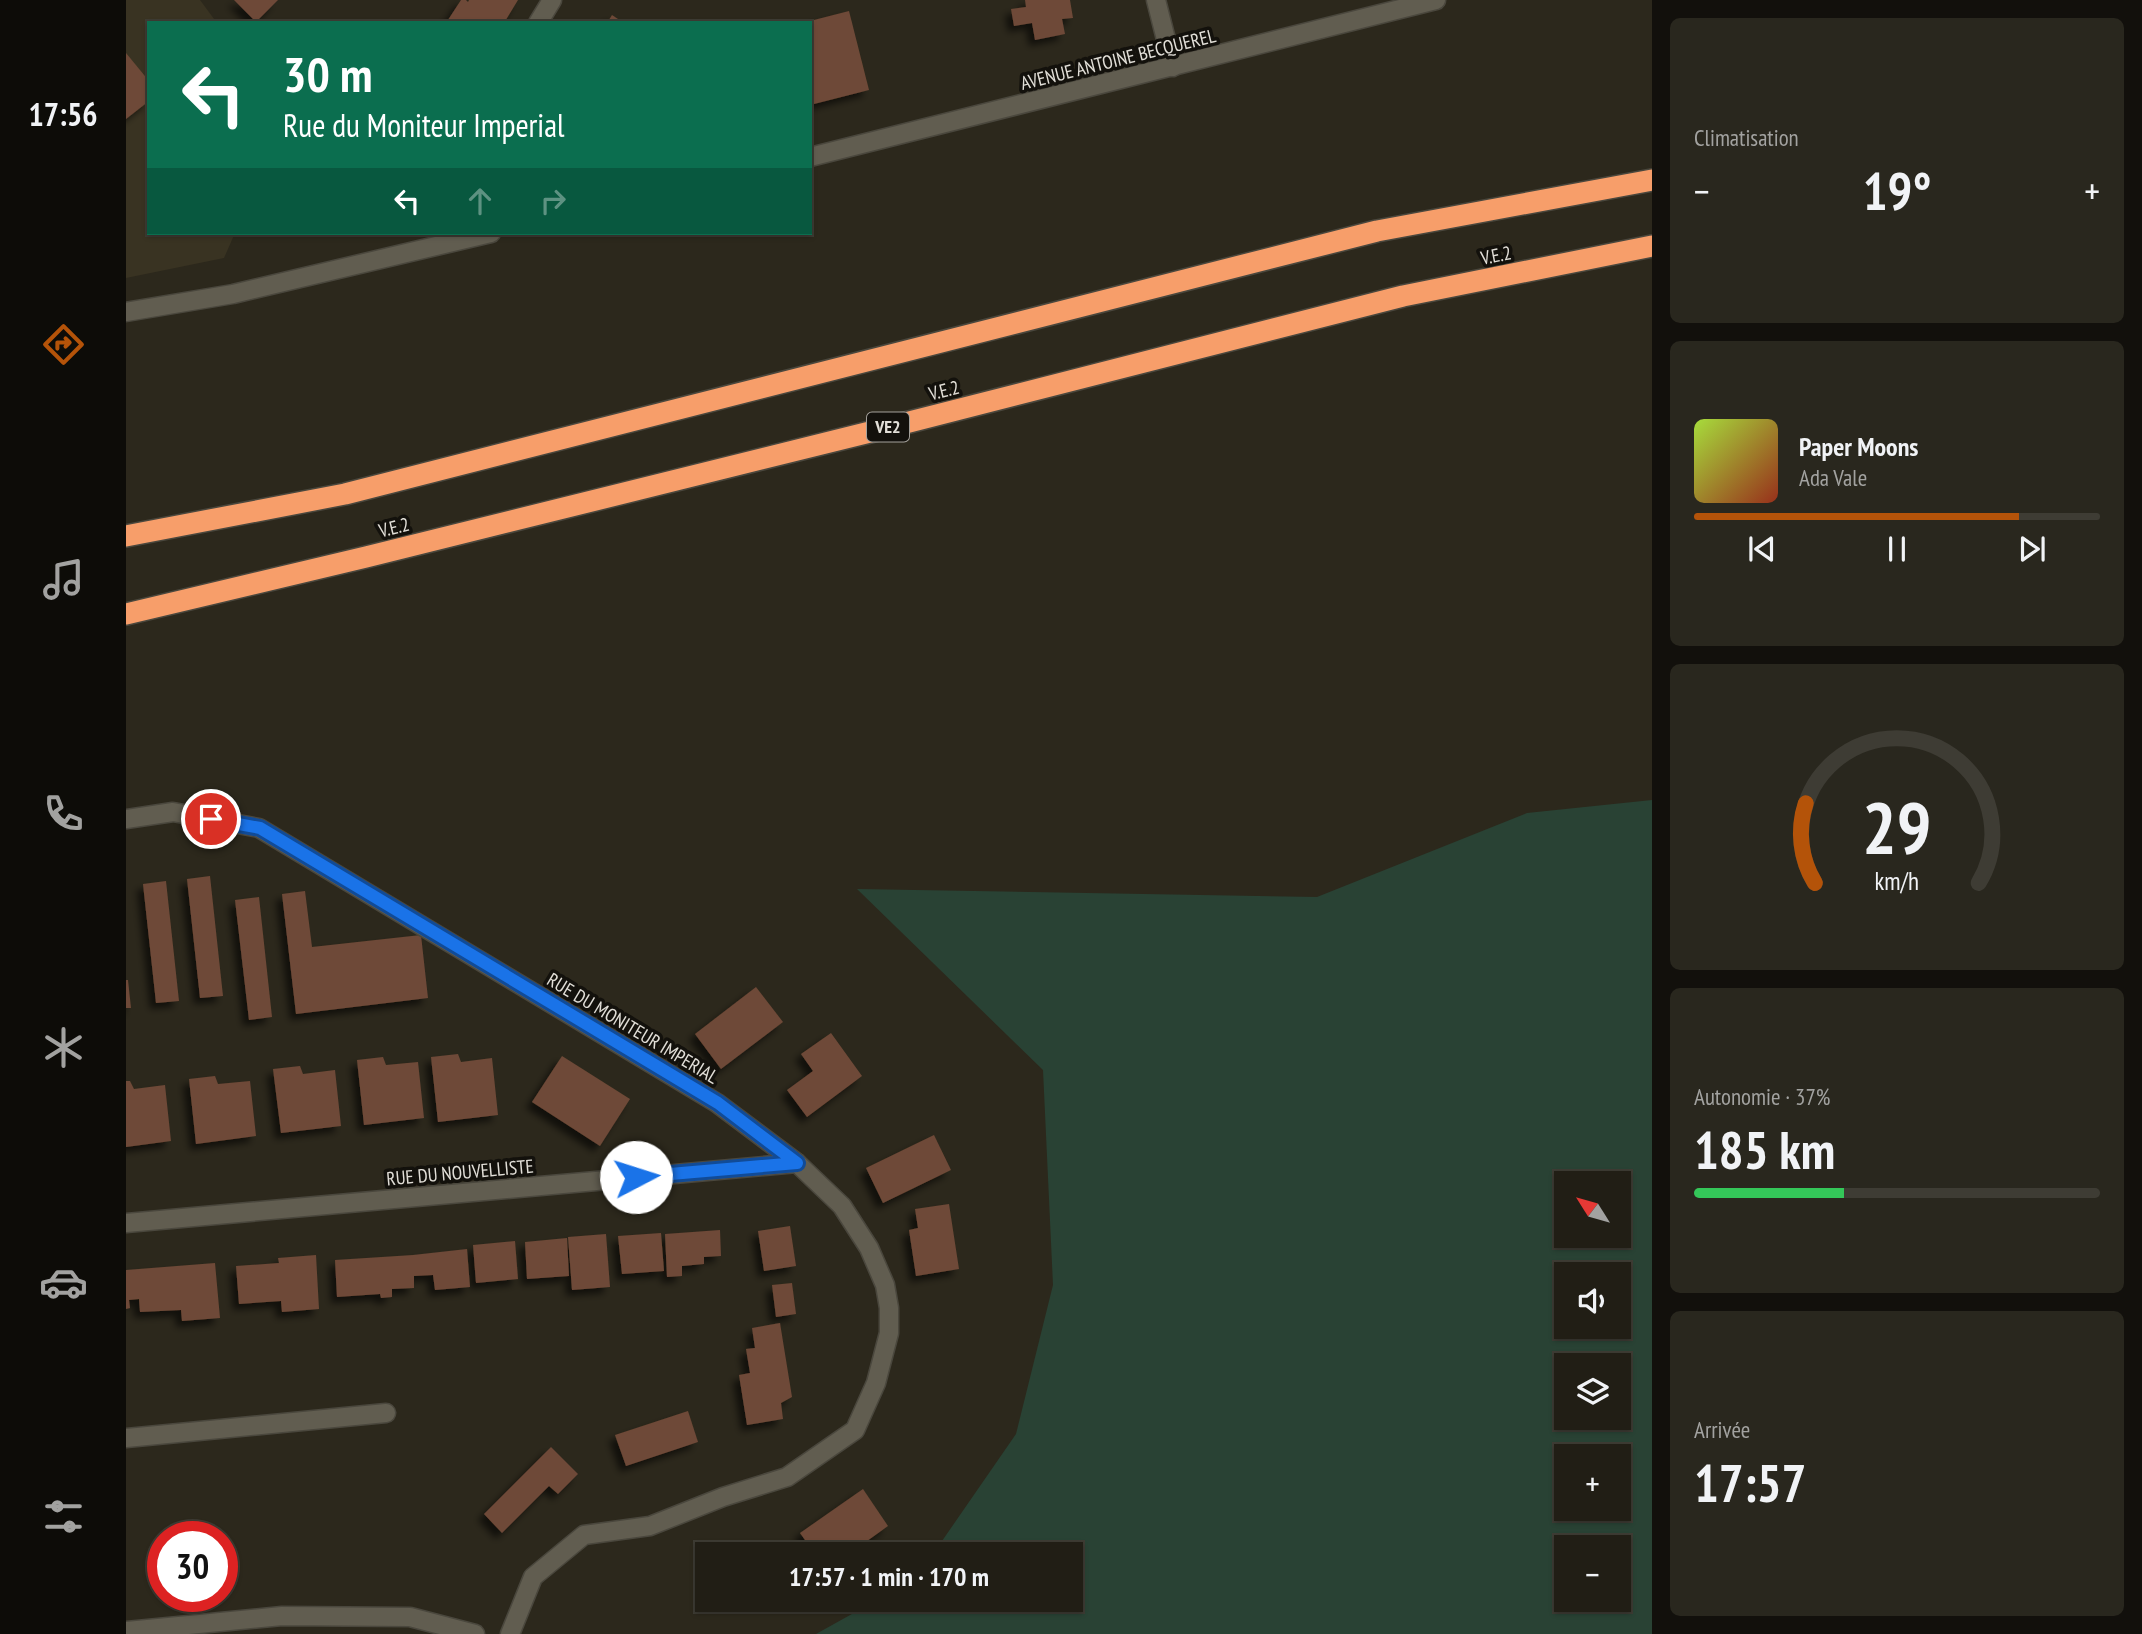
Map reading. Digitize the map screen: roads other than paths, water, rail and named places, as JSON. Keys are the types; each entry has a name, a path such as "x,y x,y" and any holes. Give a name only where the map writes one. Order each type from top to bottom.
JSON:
{"highway":[{"path":"126,536 345,494 1377,231 1652,180"},
{"name":"V.E.2","path":"126,614 234,590 674,481 1403,296 1652,247"}],"street":[{"path":"539,21 552,0"},
{"path":"1156,0 1173,67"},
{"name":"AVENUE ANTOINE BECQUEREL","path":"812,157 1436,0"},
{"path":"126,312 233,294 483,235"},
{"name":"RUE DU MONITEUR IMPERIAL","path":"126,819 173,812 260,828 718,1103 797,1163 842,1206 869,1248 885,1285 889,1333 876,1383 855,1430 787,1477 723,1497 650,1526 584,1535 533,1577 510,1634"},
{"name":"RUE DU NOUVELLISTE","path":"126,1223 797,1163"},
{"path":"126,1438 386,1413"},
{"path":"126,1631 282,1616 410,1617 475,1634"}]}
